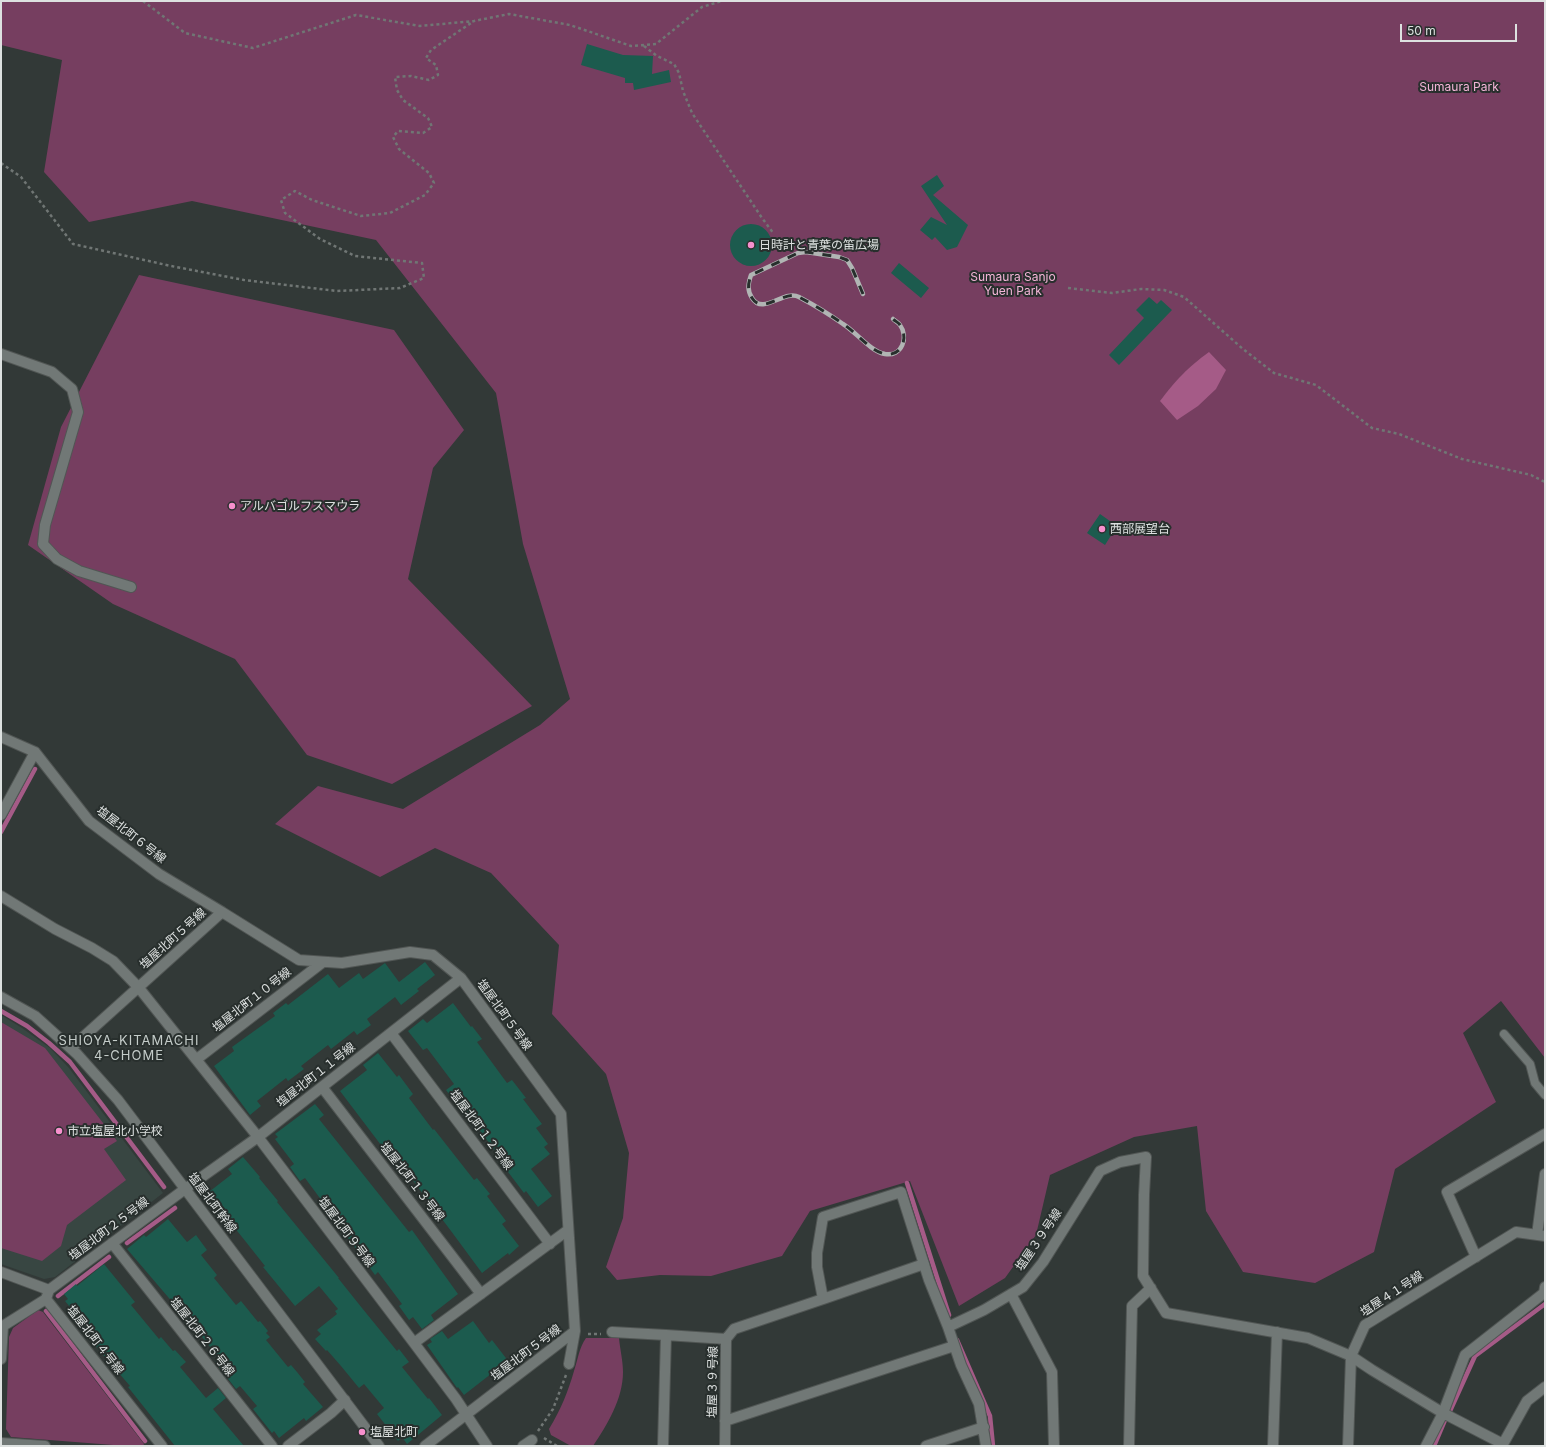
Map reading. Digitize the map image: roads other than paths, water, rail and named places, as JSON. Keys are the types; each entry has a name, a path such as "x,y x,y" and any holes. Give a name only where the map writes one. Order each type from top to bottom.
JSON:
{"street":[{"path":"1,354 52,372 72,389 78,412 45,524 43,544 57,559 79,571 131,587"},
{"name":"塩屋北町６号線","path":"1,737 35,752 89,821 159,874 222,912"},
{"path":"1,815 6,796 35,752"},
{"path":"1,896 55,929 92,948 113,961 139,988"},
{"name":"塩屋北町５号線","path":"71,1048 222,912 299,960 342,963 410,952 433,955 461,978 561,1114 575,1332 425,1446"},
{"name":"塩屋北町１０号線","path":"197,1059 323,962"},
{"name":"塩屋北町１１号線","path":"185,1189 258,1137 461,978"},
{"name":"塩屋北町９号線","path":"139,988 258,1137 414,1343 466,1414 487,1446"},
{"name":"塩屋北町幹線","path":"1,997 35,1016 71,1048 118,1100 379,1446"},
{"name":"塩屋北町１２号線","path":"391,1033 550,1244"},
{"name":"塩屋北町１３号線","path":"322,1087 481,1294"},
{"path":"1476,1257 1447,1192 1545,1134"},
{"name":"塩屋３９号線","path":"948,1327 984,1310 1023,1288 1043,1262 1100,1171 1120,1162 1146,1157 1143,1276 1151,1288"},
{"path":"1541,1236 1545,1174"},
{"name":"塩屋北町２５号線","path":"1,1359 3,1326 48,1294 112,1243 185,1189"},
{"path":"823,1299 817,1267 817,1253 823,1217 901,1192 924,1264 954,1346 979,1404 984,1426 986,1446"},
{"path":"414,1343 568,1230"},
{"name":"塩屋４１号線","path":"1348,1446 1351,1356 1365,1325 1516,1232 1541,1236"},
{"name":"塩屋北町２６号線","path":"112,1243 272,1446"},
{"name":"塩屋３９号線","path":"725,1446 726,1339 734,1329 924,1264"},
{"path":"1,1272 48,1294"},
{"path":"1426,1446 1443,1413 1465,1356 1544,1293 1545,1287"},
{"path":"1129,1446 1132,1306 1151,1288 1166,1313 1308,1338 1351,1356 1443,1413 1503,1444 1527,1401 1545,1387"},
{"name":"塩屋北町４号線","path":"48,1294 162,1446"},
{"path":"1011,1294 1052,1372 1054,1446"},
{"path":"570,1364 575,1332"},
{"path":"612,1332 726,1339"},
{"path":"1273,1446 1277,1332"},
{"path":"663,1446 666,1335"},
{"path":"725,1420 954,1346"},
{"path":"288,1446 331,1413 345,1400"},
{"path":"926,1446 984,1426"},
{"path":"523,1446 532,1440"},
{"path":"1,1443 45,1446"}],"lane":[{"path":"1504,1034 1530,1064 1535,1083 1545,1095"}],"waterway":[{"path":"1,832 35,769"},
{"path":"1,1011 27,1026 70,1062 164,1187"},
{"path":"907,1183 949,1315"},
{"path":"127,1243 175,1208"},
{"path":"58,1296 109,1257"},
{"path":"1450,1411 1475,1356 1545,1304"},
{"path":"46,1311 145,1441"},
{"path":"957,1340 990,1416 993,1446"},
{"path":"1434,1446 1445,1420"}],"railway":[{"path":"863,294 847,260 839,257 806,252 798,253 751,275 749,284 750,295 757,303 768,303 793,295 799,297 838,320 874,349 885,354 896,352 900,349 904,340 903,330 893,319"}],"place":[{"name":"日時計と青葉の笛広場","path":"751,245"},
{"name":"アルバゴルフスマウラ","path":"232,506"},
{"name":"西部展望台","path":"1102,529"},
{"name":"市立塩屋北小学校","path":"59,1131"},
{"name":"塩屋北町","path":"362,1432"}],"district":[{"name":"SHIOYA-KITAMACHI 4-CHOME","path":"129,1048"}],"park label":[{"name":"Sumaura Park","path":"1459,87"},
{"name":"Sumaura Sanjo Yuen Park","path":"1013,284"}]}
